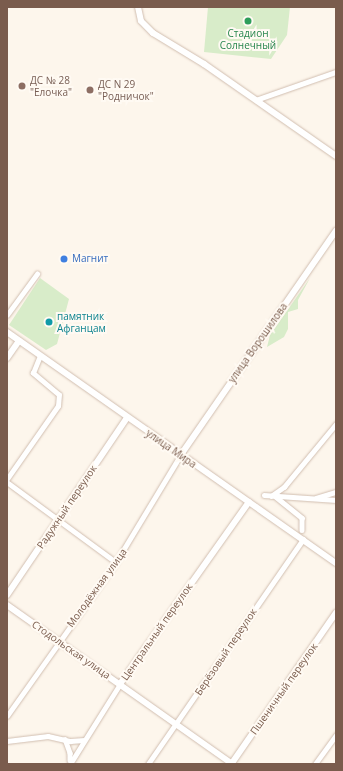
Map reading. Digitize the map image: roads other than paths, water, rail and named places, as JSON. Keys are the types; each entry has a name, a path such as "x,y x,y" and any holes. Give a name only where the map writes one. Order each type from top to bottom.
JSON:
{"main road":[{"path":"138,7 141,22 153,33 256,100 336,156"},
{"name":"улица Ворошилова","path":"180,456 336,231"},
{"name":"улица Мира","path":"7,332 180,456 336,563"},
{"path":"7,358 19,341"},
{"name":"Радужный переулок","path":"7,595 127,418"},
{"name":"Центральный переулок","path":"120,684 249,502"},
{"name":"Стодольская улица","path":"7,605 232,764"},
{"name":"Пшеничный переулок","path":"232,764 336,613"}],"street":[{"path":"256,100 336,72"},
{"path":"7,315 36,274"},
{"path":"7,479 58,406 58,395 33,373 40,356"},
{"path":"273,496 284,487 336,424"},
{"name":"Молодёжная улица","path":"7,716 58,641 116,562 180,456"},
{"path":"7,482 116,562"},
{"path":"313,499 336,492"},
{"path":"264,496 336,500"},
{"path":"273,496 302,518 302,530"},
{"name":"Берёзовый переулок","path":"148,764 303,540"},
{"name":"Центральный переулок","path":"70,764 120,684"},
{"path":"315,764 336,735"},
{"path":"7,741 48,736 75,742 84,740"},
{"path":"65,739 70,753 70,764"}],"place":[{"name":"Стадион Солнечный","path":"248,21"},
{"name":"ДС № 28 \"Елочка\"","path":"22,86"},
{"name":"ДС N 29 \"Родничок\"","path":"90,90"},
{"name":"Магнит","path":"64,259"},
{"name":"памятник Афганцам","path":"49,322"}]}
